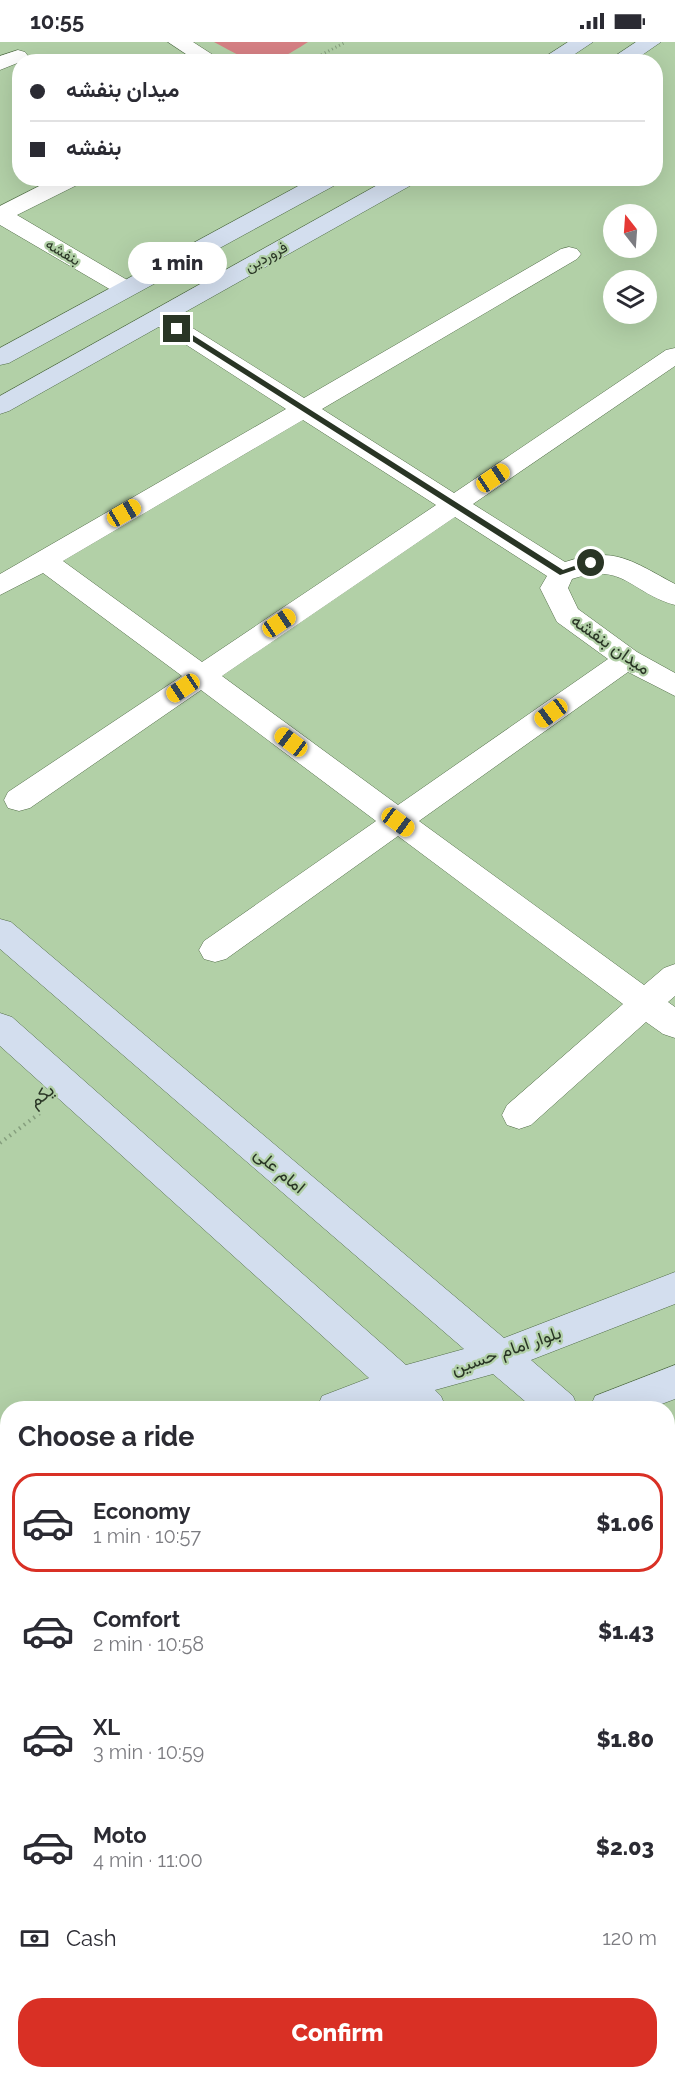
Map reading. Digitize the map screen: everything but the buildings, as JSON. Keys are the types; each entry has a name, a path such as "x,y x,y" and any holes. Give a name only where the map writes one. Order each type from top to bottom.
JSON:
{"street":[{"path":"178,42 200,54"},
{"path":"561,54 583,42"},
{"path":"630,54 651,42"},
{"path":"0,215 57,186"},
{"path":"0,358 316,186"},
{"name":"فروردین","path":"0,406 393,186"},
{"name":"بنفشه","path":"0,215 126,289"},
{"path":"0,585 569,254"},
{"path":"159,317 562,573 591,563 618,565 675,596"},
{"path":"19,800 675,355"},
{"path":"44,560 675,1025"},
{"name":"میدان بنفشه","path":"562,573 554,588 567,615 627,659 675,686"},
{"path":"216,950 627,659"},
{"name":"امام علی","path":"0,931 552,1401"},
{"path":"519,1115 675,977"},
{"path":"0,1026 420,1401"},
{"name":"بلوار امام حسین","path":"353,1401 400,1383 499,1356 675,1288"},
{"path":"626,1401 675,1382"}],"path":[{"path":"323,54 346,42"},
{"name":"یکم","path":"0,1143 71,1089"}],"shaded area":[{"path":"214,42 308,42 288,54 236,54"}],"route":[{"path":"177,329 562,573 591,563"}]}
